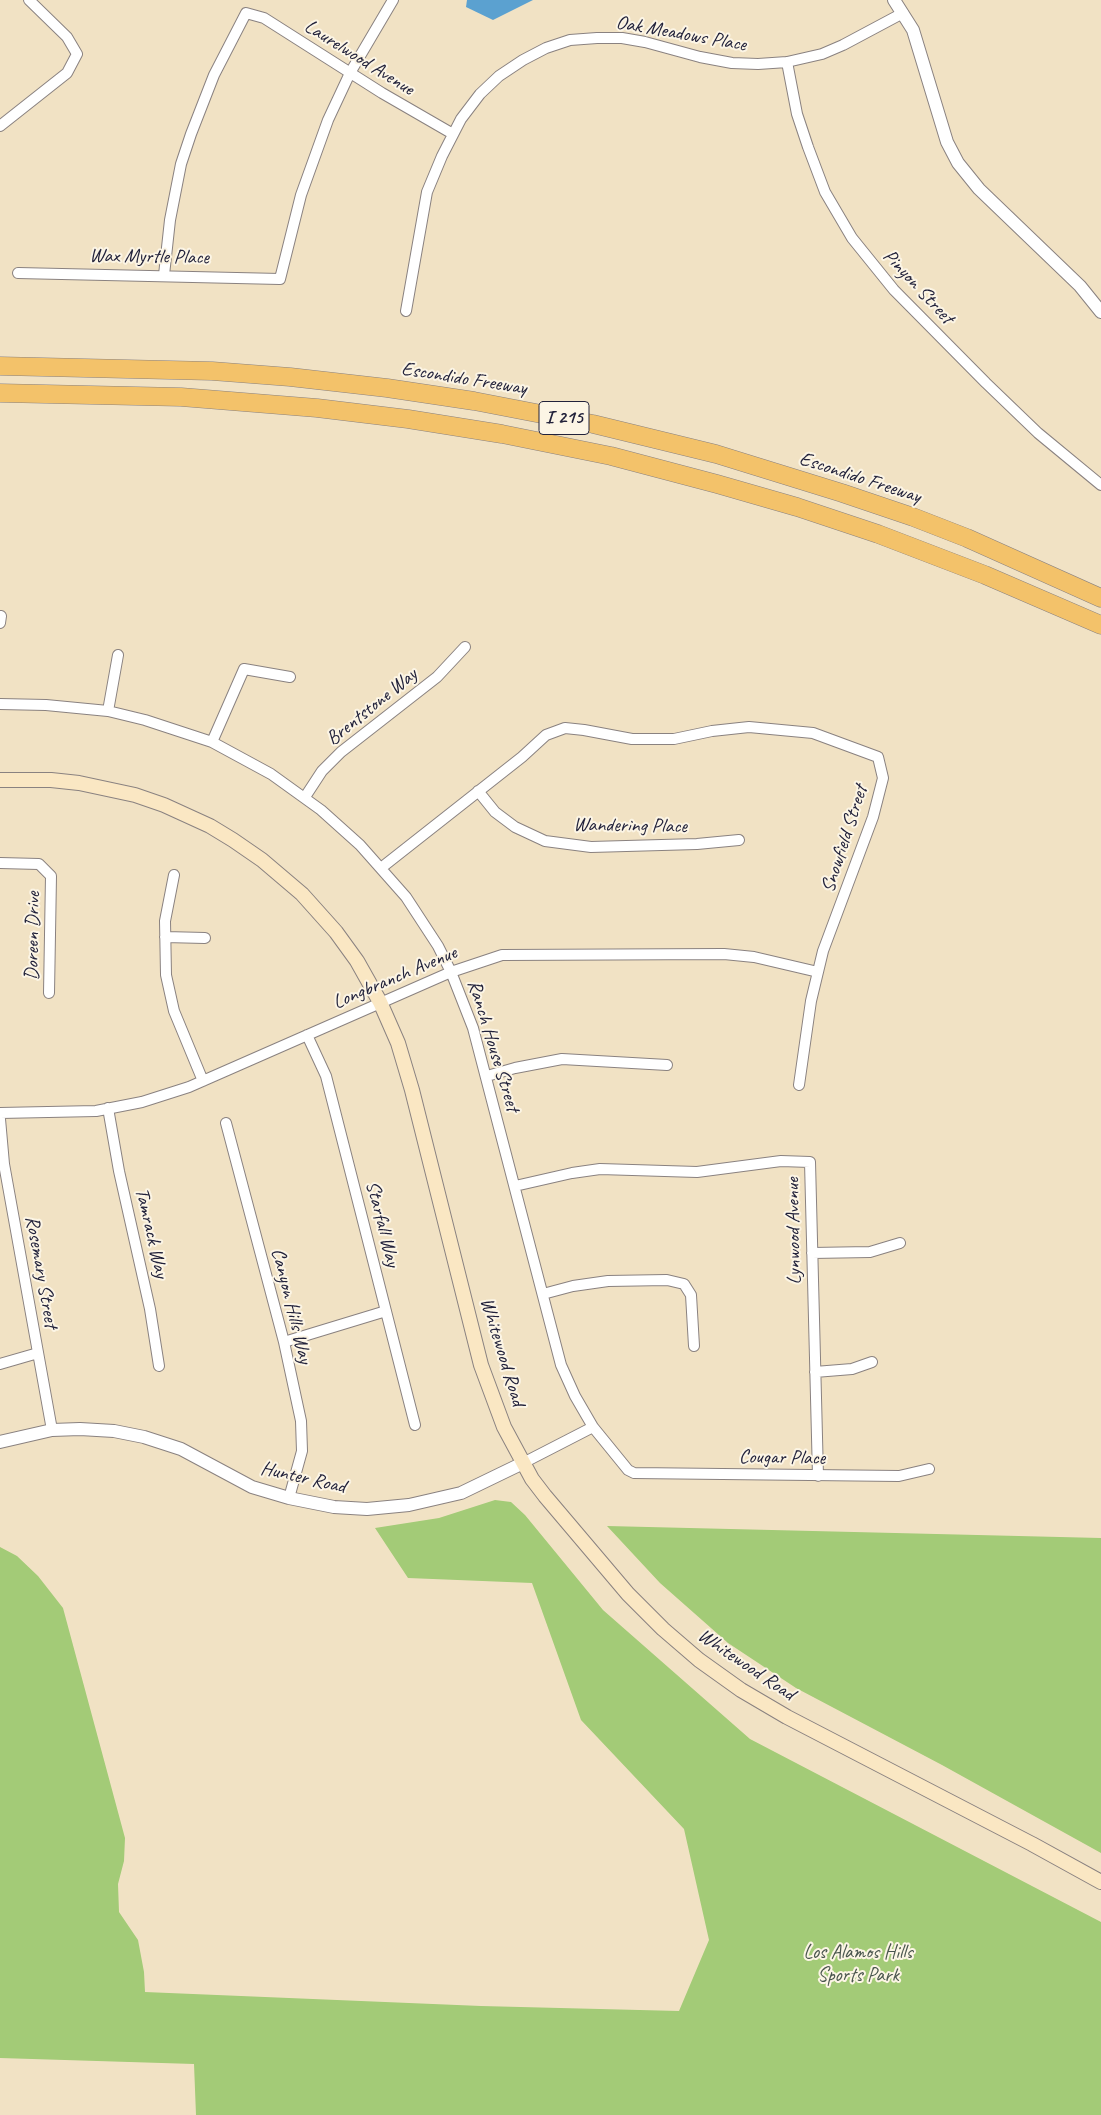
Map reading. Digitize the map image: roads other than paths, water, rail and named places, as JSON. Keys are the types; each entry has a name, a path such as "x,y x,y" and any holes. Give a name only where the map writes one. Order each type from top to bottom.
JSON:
{"highway":[{"name":"Escondido Freeway","path":"0,366 212,371 290,377 387,388 474,401 593,424 716,454 913,517 967,538 1101,598"},
{"name":"I 215","path":"0,393 181,397 317,408 408,419 502,434 611,456 717,484 878,534 985,575 1101,625"}],"main road":[{"name":"Whitewood Road","path":"0,780 51,780 80,783 135,796 186,815 234,840 262,860 318,910 353,955 380,1002 398,1043 412,1090 481,1365 492,1400 523,1463 545,1496 628,1594 663,1629 699,1660 741,1690 787,1718 1023,1839 1101,1882"}],"street":[{"path":"0,126 67,73 77,54 67,37 29,0"},
{"path":"350,73 393,0"},
{"path":"894,0 903,13 918,43 946,142 958,163 979,189 1080,286 1101,312"},
{"name":"Laurelwood Avenue","path":"164,275 170,220 181,164 211,82 246,13 264,18 350,73 453,134"},
{"name":"Oak Meadows Place","path":"406,311 427,192 453,134 480,94 522,60 546,48 570,40 622,38 732,63 787,62 822,54 903,13"},
{"name":"Pinyon Street","path":"787,62 797,114 808,147 826,192 852,238 894,290 986,383 1038,432 1101,485"},
{"name":"Wax Myrtle Place","path":"18,273 280,279 292,226 311,164 328,120 350,73"},
{"name":"Brentstone Way","path":"305,797 322,771 341,752 437,677 465,647"},
{"path":"108,711 118,655"},
{"path":"212,742 244,670 290,677"},
{"name":"Ranch House Street","path":"0,704 46,705 108,711 146,720 212,742 271,774 305,797 344,830 381,868 422,921 451,972 473,1028 561,1365 575,1396 593,1426 628,1470 634,1473"},
{"name":"Snowfield Street","path":"478,791 546,735 565,728 632,739 674,739 712,731 749,727 813,733 878,757 883,778 873,817 823,951 811,1001 799,1085"},
{"path":"381,868 478,791"},
{"name":"Wandering Place","path":"478,791 495,812 514,827 545,841 591,847 697,844 739,840"},
{"name":"Doreen Drive","path":"0,863 39,864 51,876 49,993"},
{"path":"174,875 165,921 166,975 174,1011 203,1081"},
{"path":"165,937 205,938"},
{"name":"Longbranch Avenue","path":"0,1113 54,1113 108,1108 142,1102 203,1081 451,972 502,955 596,953 724,954 754,957 818,972"},
{"name":"Starfall Way","path":"307,1035 326,1076 415,1425"},
{"path":"486,1076 562,1059 667,1065"},
{"name":"Tamrack Way","path":"108,1108 119,1171 150,1309 159,1366"},
{"name":"Rosemary Street","path":"0,1119 4,1164 52,1430"},
{"name":"Canyon Hills Way","path":"226,1123 284,1342 302,1421 302,1451 288,1498"},
{"name":"Lynwood Avenue","path":"515,1186 572,1173 600,1169 697,1172 781,1162 810,1162 818,1476"},
{"path":"812,1253 870,1252 900,1243"},
{"path":"543,1294 573,1286 608,1281 667,1280 684,1284 691,1295 694,1346"},
{"path":"284,1342 386,1311"},
{"path":"0,1364 38,1353"},
{"path":"815,1372 852,1369 872,1362"},
{"name":"Hunter Road","path":"0,1442 52,1430 114,1431 144,1437 182,1449 252,1487 288,1498 334,1507 367,1509 409,1505 461,1493 593,1426"},
{"name":"Cougar Place","path":"634,1473 899,1476 929,1469"}],"water":[{"path":"467,0 533,0 493,20 466,7"}],"park label":[{"name":"Los Alamos Hills Sports Park","path":"858,1964"}]}
